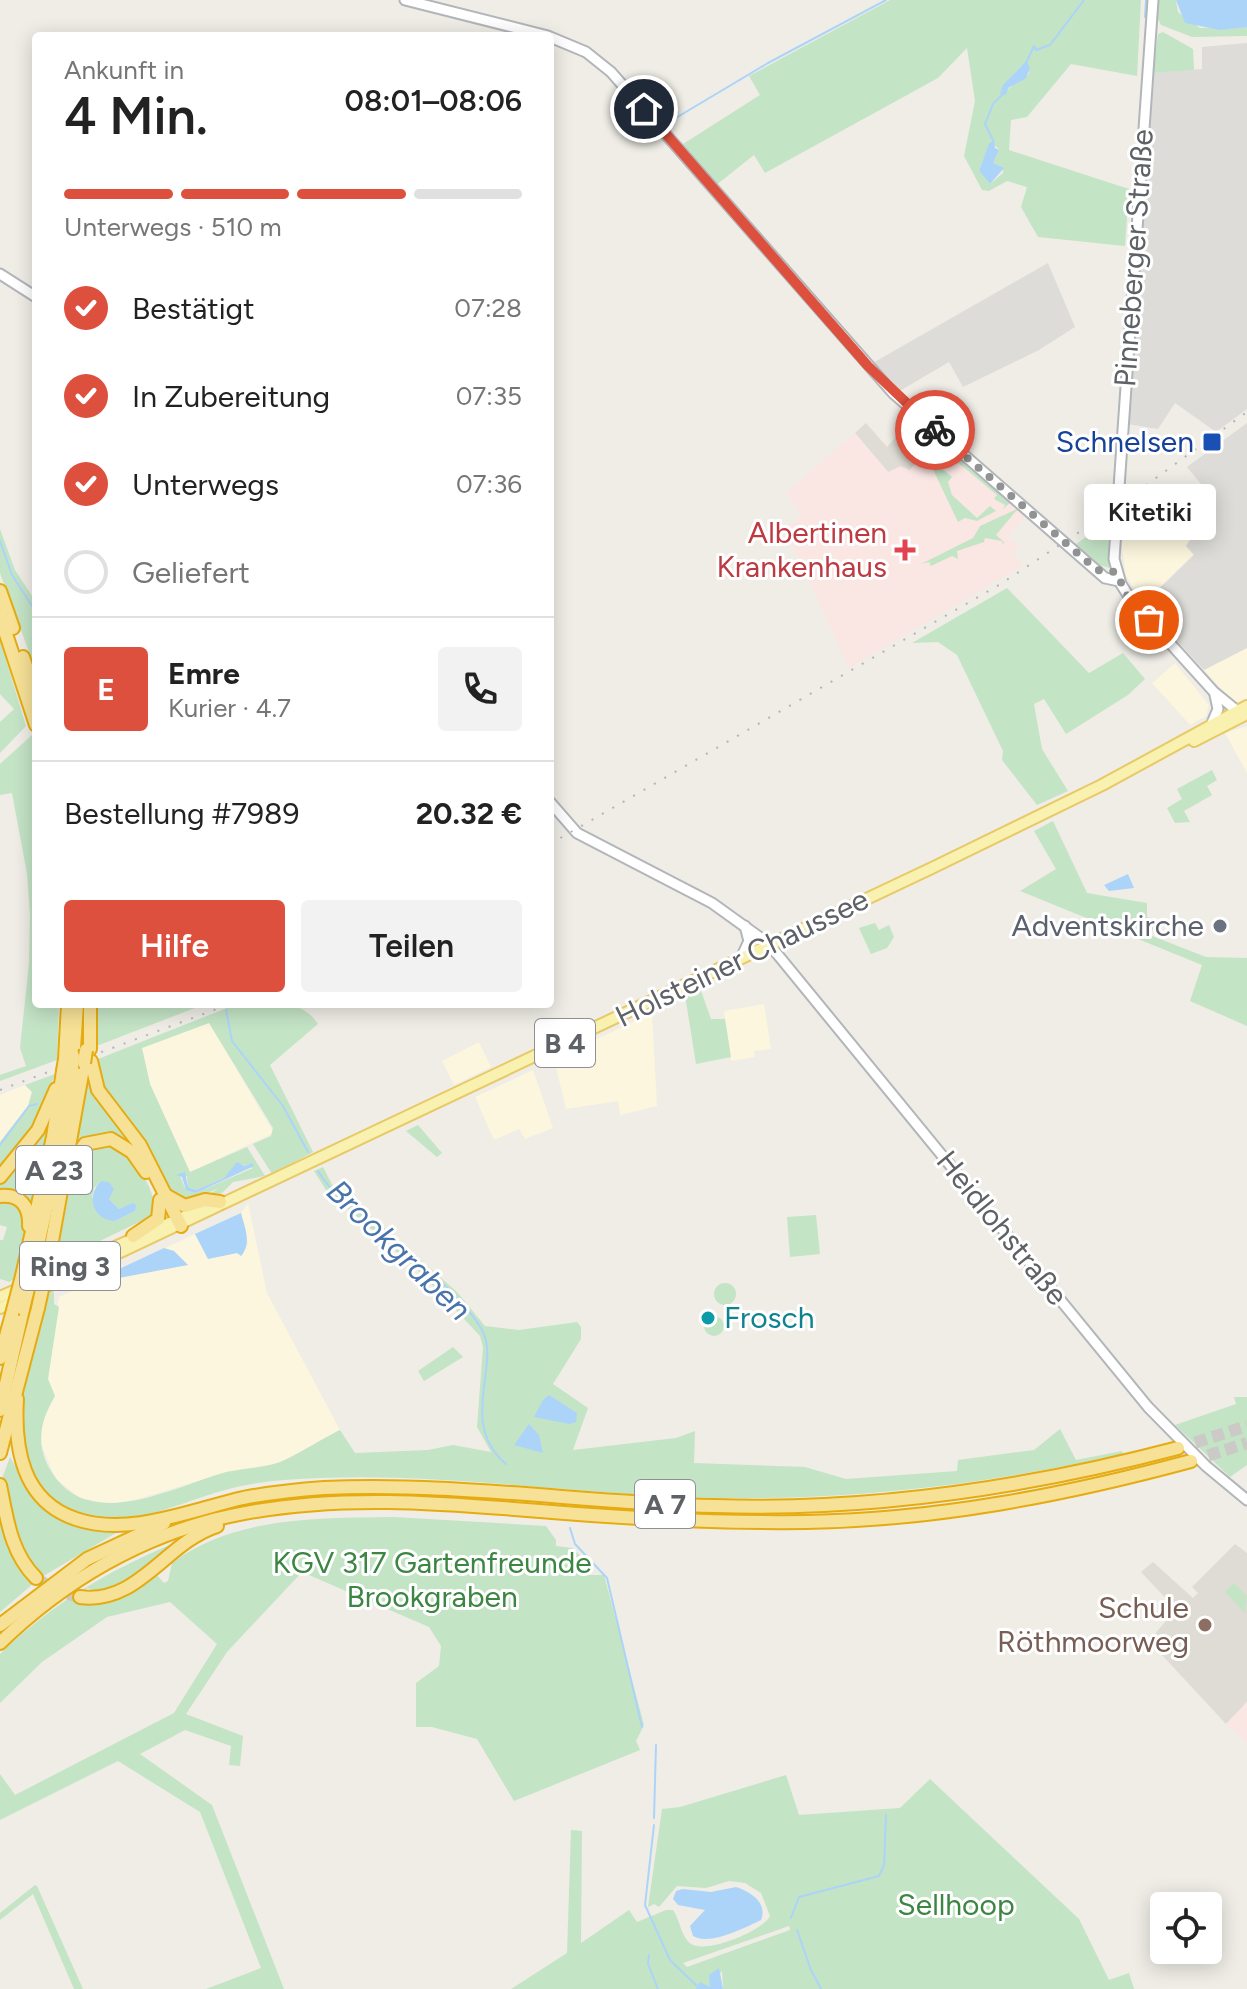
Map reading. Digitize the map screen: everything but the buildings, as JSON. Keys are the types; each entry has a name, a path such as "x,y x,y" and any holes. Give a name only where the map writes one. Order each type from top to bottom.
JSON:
{"highway":[{"path":"0,591 32,684"},
{"path":"0,616 32,713"},
{"name":"A 23","path":"0,1358 12,1310 27,1274 78,1060 69,1008"},
{"path":"0,1453 17,1399 64,1182 86,1008"},
{"path":"0,1177 38,1130 78,1060"},
{"path":"78,1060 140,1145 175,1224"},
{"name":"A 23","path":"27,1274 27,1257 78,1060"},
{"path":"64,1182 80,1149 91,1141 111,1139 132,1152 162,1197 185,1206 205,1200 226,1201"},
{"path":"0,1196 15,1197 26,1206 30,1221 27,1257"},
{"name":"Ring 3","path":"133,1236 158,1219 162,1197"},
{"name":"A 23","path":"0,1410 12,1310"},
{"path":"17,1399 15,1444 22,1468 42,1497 74,1519 120,1526 247,1497"},
{"name":"A 7","path":"0,1625 60,1577 118,1542 211,1506 247,1497 324,1488 430,1488 718,1507 867,1503 1043,1480 1178,1448"},
{"name":"A 7","path":"0,1643 65,1588 126,1552 201,1524 273,1510 343,1503 431,1503 664,1520 839,1521 1016,1501 1191,1461"},
{"path":"0,1485 15,1550 36,1578"},
{"path":"80,1597 100,1598 118,1593 200,1533 273,1510"}],"main road":[{"path":"405,0 533,32"},
{"name":"Pinneberger Straße","path":"1118,576 1113,537 1153,0"},
{"path":"554,38 586,52 611,72 893,393 1107,580 1118,576 1131,600 1214,692 1244,713"},
{"path":"0,274 32,294"},
{"path":"1212,723 1218,709 1214,692"},
{"name":"Holsteiner Chaussee","path":"1163,753 1212,723 1244,713"},
{"name":"Holsteiner Chaussee","path":"12,1310 175,1224 769,944 1244,713"},
{"name":"Heidlohstraße","path":"554,807 570,827 588,840 694,893 769,944 1021,1250 1113,1367 1179,1440 1247,1500"},
{"path":"742,956 749,941 745,926"},
{"name":"Holsteiner Chaussee","path":"0,1297 133,1236 175,1224"}],"shaded area":[{"path":"1247,43 1247,409 1216,432 1175,403 1158,429 1127,424 1153,73 1202,69 1202,47"},
{"path":"1048,263 1075,327 1039,350 963,387 949,362 898,392 871,364"},
{"path":"913,418 938,439 910,470 888,472 855,433 866,423 887,447"},
{"path":"1247,423 1247,648 1204,670 1143,604 1194,555 1186,546 1215,501 1187,467"},
{"name":"Albertinen Krankenhaus","path":"855,433 888,472 901,466 910,470 938,439 1026,515 1008,537 1019,546 1012,554 1024,565 849,668 785,530 802,515 786,493"},
{"path":"1201,487 1216,501 1186,546 1194,554 1143,604 1126,575 1121,542"},
{"path":"1247,648 1247,698 1235,704 1204,670"},
{"path":"1175,663 1209,705 1206,716 1190,725 1152,683"},
{"path":"1247,726 1247,773 1225,733"},
{"path":"764,1004 771,1049 754,1051 755,1057 731,1061 724,1011"},
{"path":"652,1013 657,1106 620,1115 618,1101 566,1109 554,1059"},
{"path":"209,1023 274,1133 190,1172 150,1084 142,1048"},
{"path":"479,1042 491,1067 454,1085 442,1061"},
{"path":"533,1070 553,1128 525,1139 519,1129 494,1140 475,1097"},
{"path":"25,1085 32,1092 28,1106 0,1142 0,1095"},
{"path":"248,1203 267,1293 340,1430 279,1463 228,1472 111,1504 80,1498 55,1478 41,1444 42,1422 55,1396 48,1379 59,1297 195,1234 208,1259 237,1253 242,1256 248,1243 241,1213"},
{"name":"Schule Röthmoorweg","path":"1235,1544 1247,1553 1247,1702 1226,1724 1149,1641 1176,1609 1141,1572 1153,1562 1193,1598 1198,1593 1192,1587"},
{"path":"1247,1702 1247,1743 1226,1724"}],"green space":[{"path":"890,0 1141,0 1137,76 1071,64 1027,117 1011,120 1009,150 1129,189 1125,246 1038,237 1021,207 1027,187 1007,181 989,191 982,190 964,156 975,101 967,48 938,78 765,173 754,155 715,186 683,144 760,95 749,76","holes":["1022,65 1030,70 1029,74 1008,89 1009,79","994,145 999,149 993,163 1003,168 1003,173 990,184 979,171 989,147"]},
{"path":"1157,0 1176,0 1178,12 1200,28 1247,27 1247,36 1192,37 1161,25 1156,15"},
{"path":"1163,32 1193,49 1194,70 1153,73 1158,34"},
{"path":"943,444 1011,502 1003,509 1005,505 994,499 997,495 944,451 934,462 952,477 948,482 952,495 977,518 990,506 996,511 977,521 965,518 958,522 929,461"},
{"path":"1019,508 1022,511 1016,511 996,535 1004,542 1003,545 1002,541 985,538 984,542 957,551 958,559 952,556 931,566 929,562 921,564 973,538 980,526"},
{"path":"1108,522 1109,568 1100,565 1076,544"},
{"path":"0,529 15,570 32,596 32,660 0,573"},
{"path":"1007,588 1089,673 1123,653 1145,679 1128,695 1066,734 1044,699 1034,704 1042,749 1068,791 1037,805 1002,760 1003,751 957,655 938,642 912,643"},
{"path":"0,640 26,726 0,753 0,722 14,709 0,694"},
{"path":"32,735 32,1008 59,1008 57,1060 0,1081 0,1075 26,1066 20,1048 29,963 30,915 27,874 12,793 0,795 0,764"},
{"path":"1212,770 1217,780 1207,786 1212,795 1184,811 1190,822 1175,823 1167,808 1182,799 1177,789"},
{"path":"1053,821 1087,893 1147,903 1147,917 1156,920 1151,934 1142,932 1206,957 1247,958 1247,1026 1190,1001 1202,965 1020,891 1056,869 1034,831"},
{"path":"875,923 879,930 889,925 894,937 887,948 871,954 859,928"},
{"path":"700,988 711,1019 725,1019 731,1057 696,1064 685,995"},
{"path":"93,1008 195,1008 94,1047"},
{"path":"227,1008 300,1008 318,1024 270,1065 313,1152 272,1174 253,1144 271,1136 273,1128 209,1023 142,1048 150,1084 190,1172 247,1147 265,1176 233,1182 222,1193 206,1196 219,1188 191,1200 170,1196 101,1090 93,1061","holes":["238,1163 253,1168 196,1193 185,1188 180,1176 187,1176 188,1187 196,1190 224,1178"]},
{"path":"87,1070 142,1154 125,1141 74,1151"},
{"path":"55,1074 35,1128 0,1171 0,1142 28,1106 32,1092 25,1085"},
{"path":"51,1111 32,1210 0,1194 0,1182"},
{"path":"418,1125 442,1153 437,1157 406,1131"},
{"path":"114,1143 142,1174 152,1193 156,1214 56,1262 74,1166 84,1149","holes":["101,1181 109,1199 119,1209 133,1204 135,1211 115,1221 92,1197 94,1188"]},
{"path":"323,1167 337,1194 372,1217 457,1292 485,1326 519,1330 577,1322 581,1327 581,1339 553,1384 588,1408 573,1450 676,1438 695,1431 694,1463 805,1467 846,1479 957,1471 958,1460 1034,1450 1060,1429 1076,1460 1122,1451 1123,1454 973,1482 822,1496 670,1496 370,1477 251,1484 126,1519 84,1518 56,1506 41,1491 29,1471 18,1442 17,1429 34,1348 49,1294 54,1292 54,1304 59,1307 48,1379 55,1396 43,1424 41,1442 51,1471 67,1490 87,1500 109,1503 133,1501 226,1472 274,1464 340,1430 355,1453 428,1450 453,1445 491,1452 477,1427 483,1347 480,1336 424,1276 352,1212 331,1198 314,1171"},
{"path":"12,1200 23,1218 25,1237 15,1278 10,1282 0,1279 0,1240 3,1240 7,1227 0,1225 0,1201"},
{"path":"816,1215 820,1254 790,1257 787,1217"},
{"path":"725,1283 733,1286 736,1294 733,1302 725,1305 717,1302 714,1294 717,1286"},
{"path":"714,1316 721,1319 724,1326 721,1333 714,1336 707,1333 704,1326 707,1319"},
{"path":"453,1347 463,1357 424,1381 418,1371"},
{"path":"1234,1397 1247,1397 1247,1465 1230,1477 1175,1425 1236,1404"},
{"path":"10,1457 43,1504 66,1516 121,1530 40,1578 27,1564 0,1484"},
{"path":"0,1506 34,1583 0,1612"},
{"name":"KGV 317 Gartenfreunde Brookgraben","path":"394,1517 546,1526 556,1540 556,1546 572,1548 588,1563 587,1575 604,1575 644,1725 636,1741 640,1750 514,1801 477,1739 432,1727 416,1727 416,1683 439,1666 441,1646 429,1627 302,1572 227,1652 186,1714 243,1736 240,1766 229,1765 231,1746 185,1730 140,1754 212,1805 284,1989 206,1989 261,1968 200,1812 118,1761 0,1820 0,1774 15,1795 174,1713 217,1644 170,1602 107,1617 42,1662 0,1703 0,1654 40,1619 83,1589 177,1542 136,1577 111,1589 87,1588 80,1595 81,1600 100,1603 111,1600 131,1591 155,1573 164,1583 168,1581 172,1563 223,1536 250,1528 307,1520"},
{"path":"1234,1583 1247,1596 1245,1613 1225,1592"},
{"name":"Sellhoop","path":"786,1775 799,1815 900,1808 930,1779 1079,1919 1109,1980 1129,1973 1134,1989 723,1989 722,1971 710,1987 696,1989 511,1989 567,1953 571,1830 582,1831 581,1943 629,1910 637,1922 673,1910 685,1937 698,1946 734,1939 765,1922 770,1916 761,1893 745,1883 729,1881 706,1888 677,1886 659,1907 654,1904 648,1907 662,1809 680,1807","holes":["789,1926 790,1930 687,1967 683,1963"]},
{"path":"35,1885 83,1989 74,1989 33,1894 0,1920 0,1913"}],"water":[{"path":"1176,0 1247,0 1247,27 1220,30 1185,23"},
{"path":"1027,60 1030,70 1025,79 1008,88 1006,95 1000,94 1003,85"},
{"path":"994,140 995,148 999,150 993,163 1004,168 990,184 979,171 989,144"},
{"path":"1128,874 1134,888 1109,891 1104,885"},
{"path":"237,1162 245,1166 252,1163 254,1166 196,1193 186,1190 182,1177 176,1175 185,1172 188,1187 196,1190 224,1178"},
{"path":"101,1181 109,1182 114,1189 109,1199 119,1209 133,1203 136,1205 135,1211 115,1221 101,1216 93,1200"},
{"path":"241,1213 247,1241 241,1256 237,1253 208,1259 195,1234"},
{"path":"164,1248 174,1251 188,1265 87,1284"},
{"path":"549,1395 577,1413 576,1422 569,1424 534,1417"},
{"path":"529,1424 539,1435 543,1453 514,1445"},
{"path":"736,1887 760,1903 761,1920 718,1937 700,1939 693,1936 690,1926 705,1910 678,1905 673,1899 676,1891 711,1892"},
{"path":"719,1968 723,1989 696,1989 700,1982 710,1987 709,1975"}],"waterway":[{"path":"664,125 768,63 886,0"},
{"path":"1027,61 1034,46 1036,50 1050,45 1084,0"},
{"path":"1145,17 1146,0"},
{"path":"993,140 985,124 993,104 1003,94"},
{"path":"737,209 747,219"},
{"name":"Brookgraben","path":"0,541 12,575 32,606"},
{"name":"Brookgraben","path":"226,1010 232,1041 283,1106 308,1152"},
{"path":"0,1145 29,1106 37,1104"},
{"name":"Brookgraben","path":"318,1171 337,1195 431,1273 462,1304 483,1332 487,1346 482,1413 485,1431 492,1448 506,1464"},
{"name":"Brookgraben","path":"570,1528 575,1544 607,1578 642,1727"},
{"name":"Brookgraben","path":"654,1818 656,1745"},
{"path":"791,1918 799,1897 879,1876 884,1865 886,1815"},
{"name":"Brookgraben","path":"654,1825 645,1905 670,1960 700,1989"},
{"path":"797,1930 821,1989"},
{"path":"649,1955 648,1964 658,1989"}],"tunnel":[{"path":"1178,1448 1247,1426"},
{"path":"1191,1461 1247,1443"},
{"path":"36,1578 56,1591 80,1597"}],"railway":[{"path":"554,842 999,585 1102,517 1247,412"},
{"path":"0,1090 219,1008"}],"way so far":[{"path":"935,430 1097,570 1116,572 1128,597 1149,620"}],"place":[{"name":"Schnelsen","path":"1212,442"},
{"name":"Albertinen Krankenhaus","path":"905,550"},
{"name":"Kitetiki","path":"1149,620"},
{"name":"Adventskirche","path":"1220,926"},
{"name":"Frosch","path":"708,1318"},
{"name":"Schule Röthmoorweg","path":"1205,1625"}],"route":[{"path":"644,109 868,366 935,430"}]}
